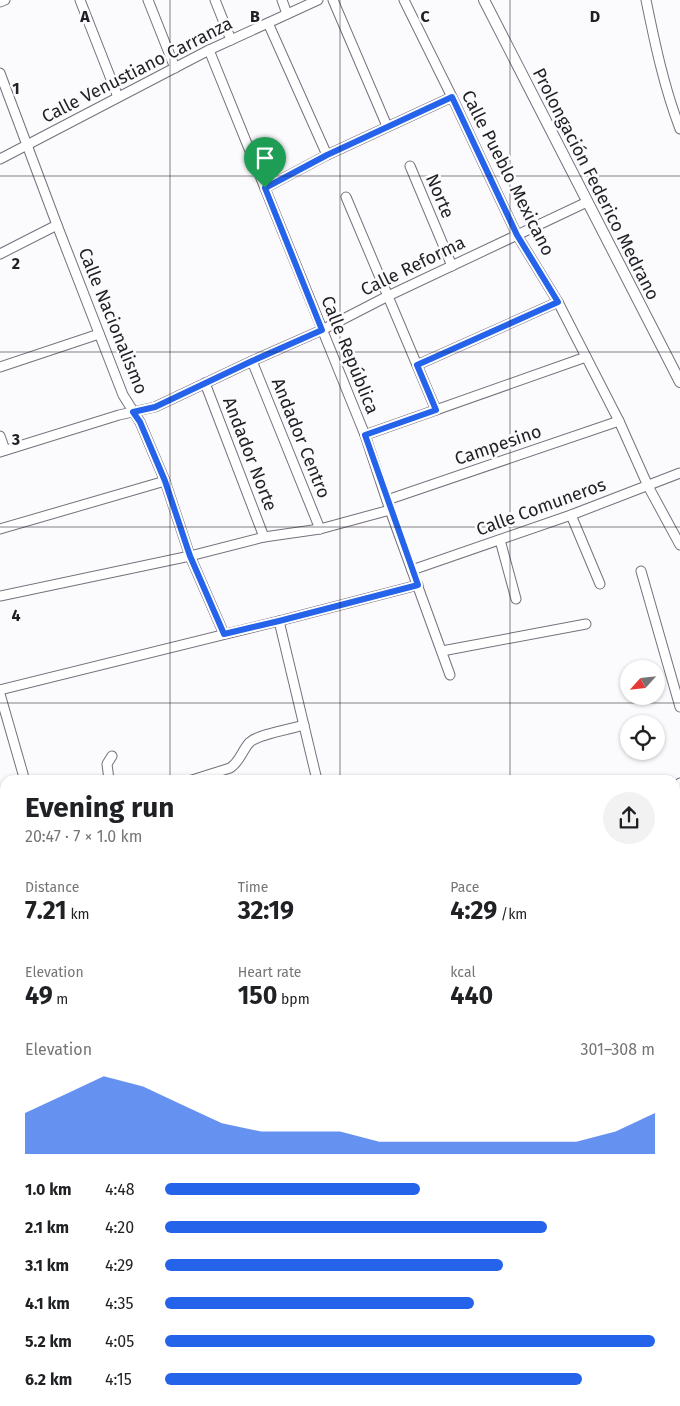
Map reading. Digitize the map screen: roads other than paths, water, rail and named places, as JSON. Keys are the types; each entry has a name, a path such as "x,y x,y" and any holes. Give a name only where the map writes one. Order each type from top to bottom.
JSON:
{"street":[{"path":"0,2 4,0"},
{"path":"80,0 118,97"},
{"path":"148,0 174,68"},
{"path":"215,0 231,40"},
{"path":"282,0 287,14"},
{"name":"Calle Venustiano Carranza","path":"0,159 209,50 318,0"},
{"path":"333,0 387,126"},
{"name":"Calle Pueblo Mexicano","path":"404,0 517,235 558,302 619,422 648,486 680,545"},
{"name":"Prolongación Federico Medrano","path":"484,0 680,382"},
{"path":"646,0 662,77 680,129"},
{"path":"268,23 327,155"},
{"name":"Calle República","path":"209,50 365,435 450,675"},
{"name":"Calle Nacionalismo","path":"1,79 123,395 140,422 165,481 190,556 224,634"},
{"path":"265,188 327,155 452,97"},
{"name":"Norte","path":"410,166 452,266"},
{"path":"346,197 436,410"},
{"name":"Calle Reforma","path":"3,451 120,415 155,407 322,330 388,296 587,202"},
{"path":"0,254 57,225"},
{"path":"417,365 558,302"},
{"path":"0,367 99,334"},
{"path":"365,435 586,357"},
{"name":"Andador Centro","path":"252,361 320,528"},
{"name":"Andador Norte","path":"205,383 264,537"},
{"name":"Campesino","path":"388,500 619,422"},
{"path":"0,436 3,451"},
{"name":"Calle Comuneros","path":"412,570 571,516 680,473"},
{"path":"0,529 165,481"},
{"path":"0,596 190,556 264,537 320,528 390,510"},
{"path":"571,516 600,584"},
{"path":"500,540 516,599"},
{"path":"641,571 680,707"},
{"path":"0,690 418,585"},
{"path":"279,621 316,775"},
{"path":"442,650 586,624"},
{"path":"0,694 23,775"},
{"path":"208,775 236,765 250,742 263,736 304,725"},
{"path":"108,775 107,764 112,756"}]}
